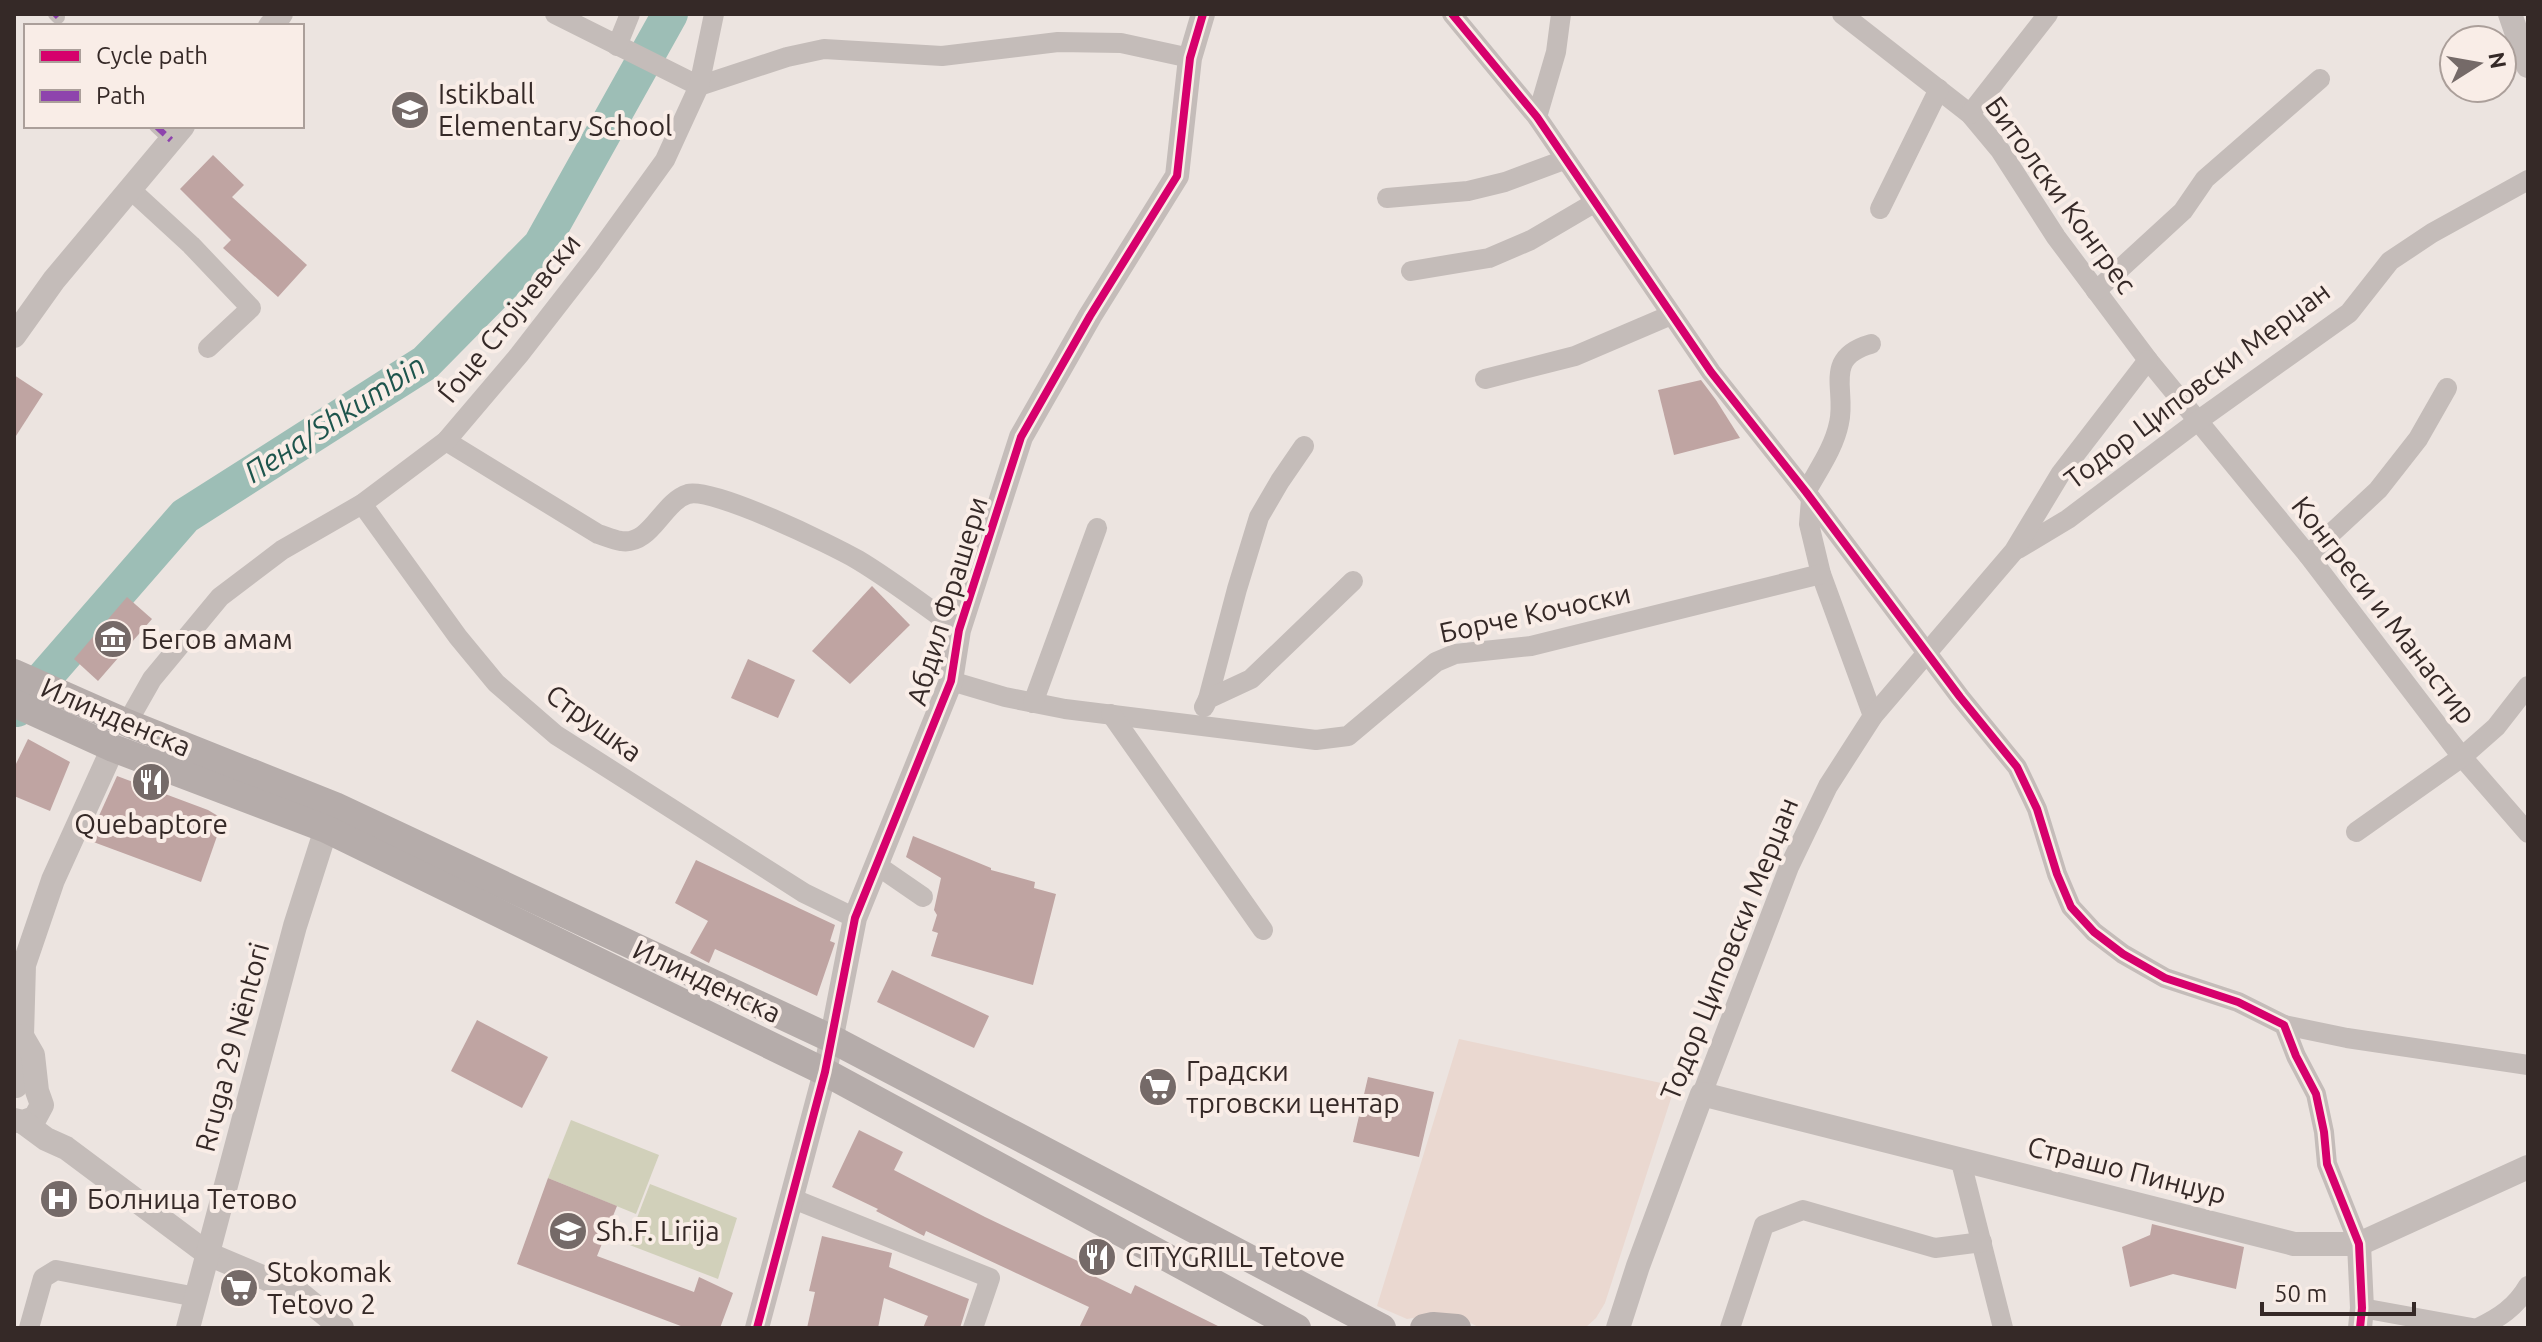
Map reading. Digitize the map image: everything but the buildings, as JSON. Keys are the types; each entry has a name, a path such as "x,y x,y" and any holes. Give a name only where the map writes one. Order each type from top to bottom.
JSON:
{"main road":[{"name":"Илинденска","path":"16,674 88,721 113,748 326,829 825,1072 1297,1328"},
{"name":"Илинденска","path":"14,703 88,721 127,723 335,806 832,1039 1382,1328"},
{"path":"1424,1328 1457,1328"}],"street":[{"path":"555,14 690,82 824,49 942,56 1058,42 1121,43 1190,58"},
{"path":"625,50 630,14"},
{"name":"Ѓоце Стојчевски","path":"127,723 152,679 220,597 282,550 362,504 446,441 519,355 665,160 714,14"},
{"name":"Абдил Фрашери","path":"757,1328 825,1072 855,918 951,681 959,630 1021,437 1090,316 1177,176 1190,58 1203,14"},
{"path":"1452,14 1537,117 1711,372 2017,767 2037,809 2057,874 2071,907 2094,932 2123,954 2165,978 2238,1002 2284,1025 2347,1038 2528,1065"},
{"path":"1537,117 1556,52 1561,14"},
{"name":"Битолски Конгрес","path":"1842,14 1970,114 2000,150 2056,237 2096,291 2148,360 2199,420"},
{"path":"1970,114 2048,14"},
{"path":"2518,23 2528,66"},
{"path":"2096,291 2183,211 2205,179 2320,79"},
{"path":"1880,209 1939,89"},
{"path":"14,336 54,280 130,189 170,131"},
{"path":"1387,198 1468,191 1505,182 1564,160"},
{"name":"Тодор Циповски Мерџан","path":"2014,551 2068,519 2349,313 2390,261 2432,233 2528,180"},
{"path":"130,189 191,245 251,308 208,348"},
{"path":"1411,271 1489,258 1531,240 1594,203"},
{"path":"1485,379 1575,356 1671,315"},
{"path":"1871,344 1855,349 1846,358 1838,379 1840,420 1834,443 1808,496 1809,524 1821,574 1873,716"},
{"name":"Тодор Циповски Мерџан","path":"1618,1328 1702,1094 1789,867 1828,786 1873,716 2014,551 2061,473 2148,360"},
{"path":"2308,555 2378,490 2418,439 2447,388"},
{"name":"Конгреси и Манастир","path":"2199,420 2308,555 2462,757 2528,833"},
{"path":"446,441 598,534 624,542 647,533 669,504 690,493 748,508 857,560 959,630"},
{"path":"1197,725 1208,699 1259,517 1304,446"},
{"name":"Струшка","path":"362,504 467,649 496,683 556,735 804,893 855,918"},
{"path":"1033,703 1097,528"},
{"name":"Борче Кочоски","path":"951,681 1065,709 1316,740 1348,736 1436,662 1455,654 1531,646 1821,574"},
{"path":"1208,699 1251,679 1353,581"},
{"path":"2356,832 2462,757 2496,727 2528,686"},
{"path":"1111,714 1263,930"},
{"path":"18,1121 35,1118 27,1092 33,1055 22,1036 24,965 53,880 113,748"},
{"name":"Rruga 29 Nëntori","path":"188,1328 295,926 326,829"},
{"path":"878,866 923,897"},
{"path":"2284,1025 2316,1094 2327,1164 2359,1244 2361,1318 2472,1328"},
{"path":"27,1092 58,1126 66,1148"},
{"name":"Страшо Пинџур","path":"1702,1094 2294,1244 2359,1244 2528,1167"},
{"path":"18,1121 66,1148 208,1254 298,1292 342,1328"},
{"path":"1960,1158 2003,1328"},
{"path":"791,1198 990,1278 973,1328"},
{"path":"1730,1328 1764,1225 1803,1210 1935,1248 1982,1242"},
{"path":"29,1328 43,1278 56,1270 196,1297"},
{"path":"1599,1328 1634,1280"},
{"path":"2478,1328 2503,1316 2528,1286"}],"green space":[{"path":"571,1120 659,1155 636,1214 548,1178"},
{"path":"650,1184 737,1218 718,1279 627,1244"}],"shaded area":[{"path":"1459,1039 1675,1086 1605,1303 1585,1328 1480,1328 1463,1319 1432,1315 1407,1319 1377,1306"}],"waterway":[{"name":"Пена/Shkumbin","path":"17,709 185,516 425,363 541,245 670,14"}],"marked path":[{"path":"55,14 58,17"},
{"path":"158,128 171,140"}],"cycle path":[{"path":"757,1328 825,1072 855,918 951,681 959,630 1021,437 1090,316 1177,176 1190,58 1203,14"},
{"path":"1452,14 1537,117 1711,372 2017,767 2037,809 2057,874 2071,907 2094,932 2123,954 2165,978 2238,1002 2284,1025 2316,1094 2327,1164 2359,1244 2360,1328"}],"place":[{"name":"Istikball Elementary School","path":"410,110"},
{"name":"Бегов амам","path":"113,639"},
{"name":"Quebaptore","path":"151,782"},
{"name":"Градски трговски центар","path":"1158,1087"},
{"name":"Болница Тетово","path":"59,1199"},
{"name":"Sh.F. Lirija","path":"568,1231"},
{"name":"CITYGRILL Tetove","path":"1097,1257"},
{"name":"Stokomak Tetovo 2","path":"239,1288"}]}
